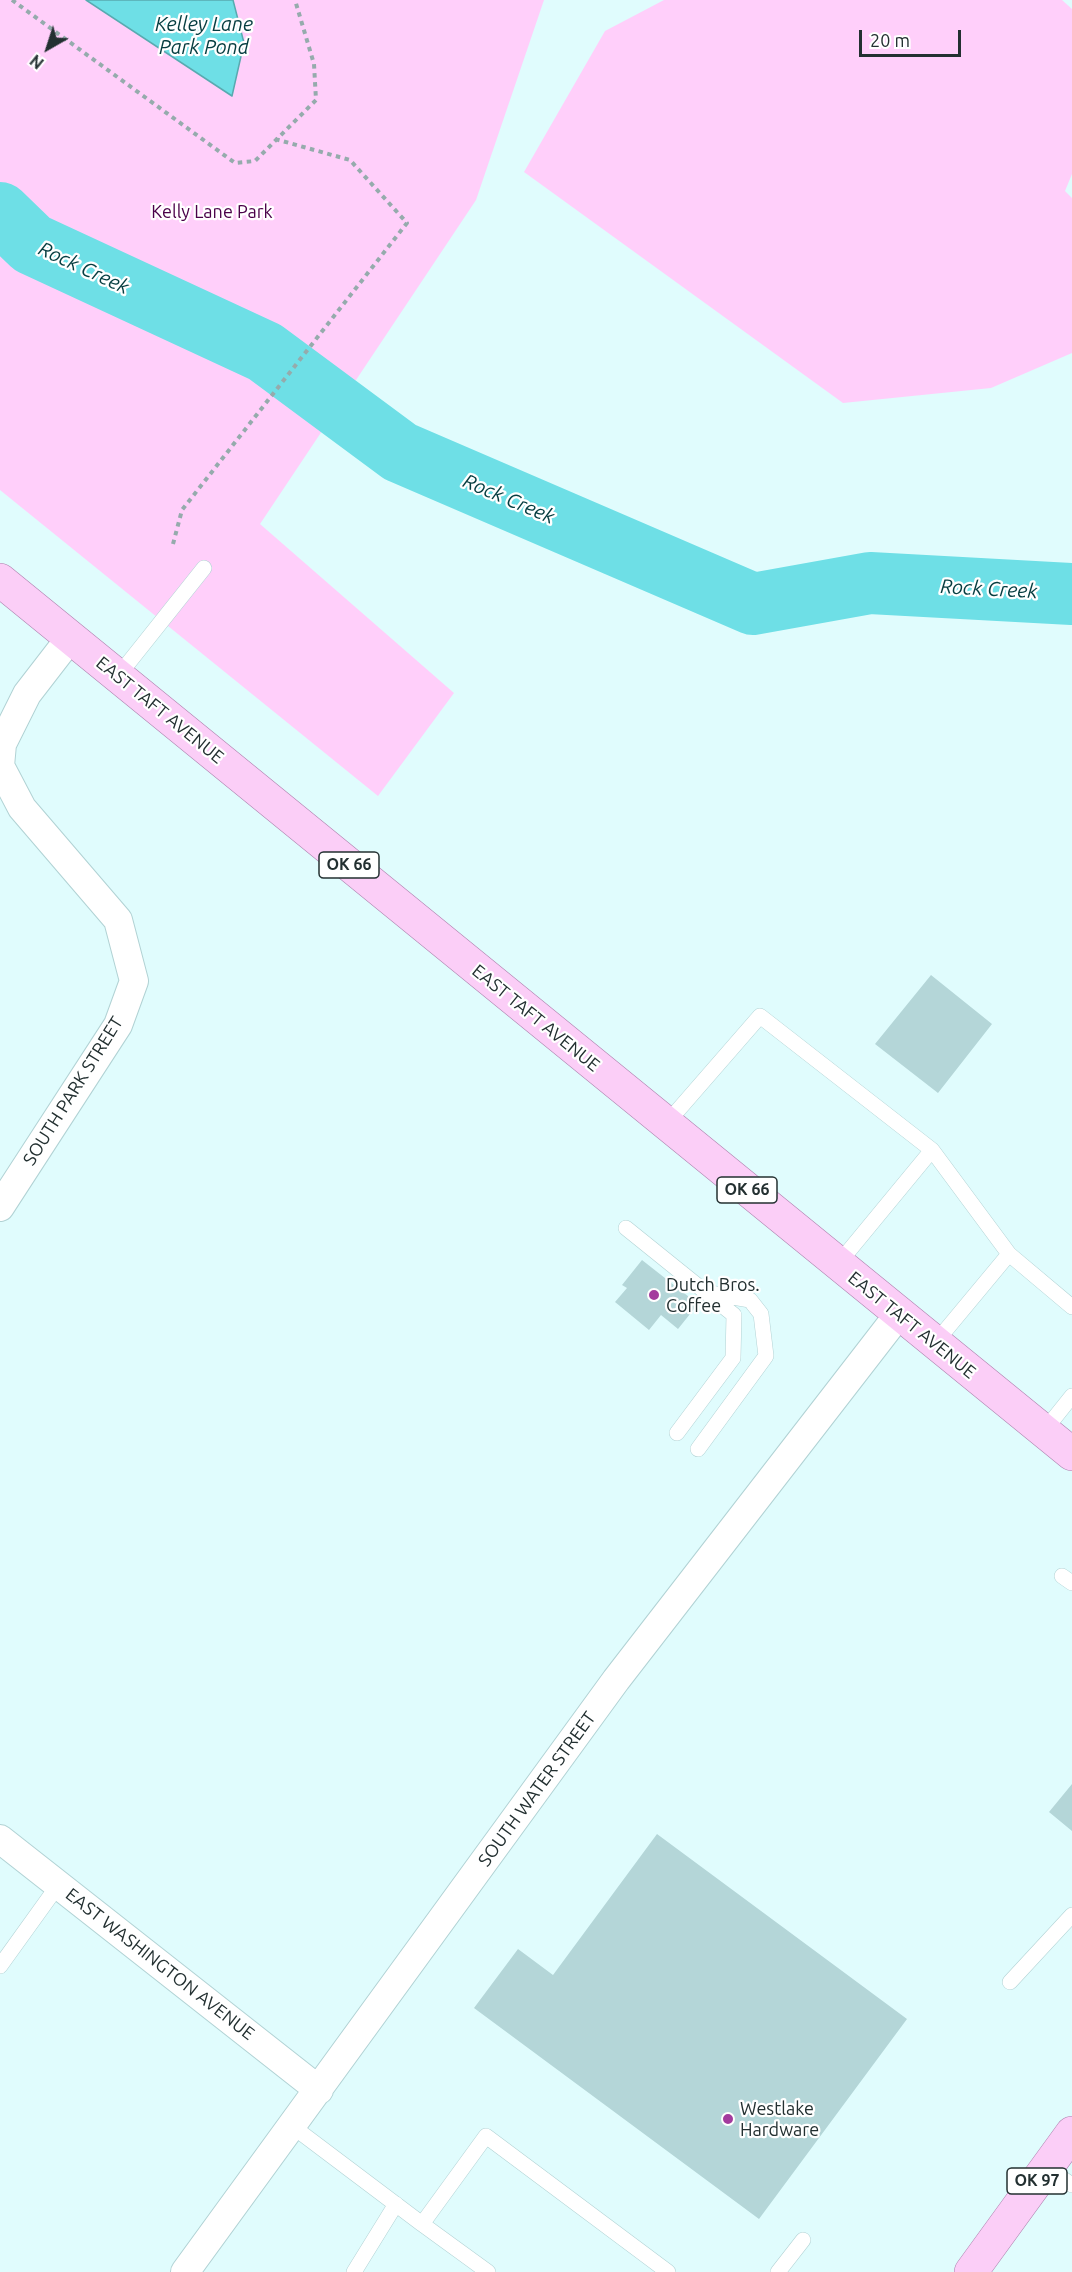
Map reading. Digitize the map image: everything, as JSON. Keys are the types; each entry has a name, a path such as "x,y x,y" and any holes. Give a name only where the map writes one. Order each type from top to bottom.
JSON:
{"main road":[{"name":"EAST TAFT AVENUE","path":"0,581 1072,1454"},
{"name":"OK 97","path":"974,2271 1059,2176 1072,2133"}],"street":[{"name":"SOUTH PARK STREET","path":"0,1207 118,1025 134,981 117,920 21,808 0,766 2,744 27,694 71,637"},
{"name":"SOUTH WATER STREET","path":"184,2272 616,1680 899,1314"},
{"name":"EAST WASHINGTON AVENUE","path":"0,1839 319,2090"}],"lane":[{"path":"118,676 204,568"},
{"path":"666,1124 760,1016 932,1150 1009,1254 1072,1307"},
{"path":"838,1264 932,1150"},
{"path":"626,1228 734,1314 732,1359 677,1433"},
{"path":"935,1343 1009,1254"},
{"path":"698,1449 765,1356 761,1314 750,1300 706,1292"},
{"path":"1044,1431 1072,1396"},
{"path":"0,1966 59,1884"},
{"path":"1010,1982 1072,1915"},
{"path":"292,2126 488,2272"},
{"path":"422,2224 486,2136 668,2272"},
{"path":"354,2272 396,2204"},
{"path":"778,2272 803,2240"}],"path":[{"path":"12,0 235,163 255,161 316,100 314,64 295,0"},
{"path":"173,544 182,510 407,223 350,160 275,139"}],"green space":[{"name":"Kelly Lane Park","path":"0,0 544,0 476,200 260,524 454,693 378,796 0,490"},
{"path":"664,0 1062,0 1072,9 1072,174 1065,191 1072,198 1072,353 991,388 843,403 524,172 605,31"}],"water":[{"name":"Kelley Lane Park Pond","path":"86,0 233,0 244,43 232,96"}],"building":[{"path":"931,975 992,1024 938,1093 875,1044"},
{"name":"Dutch Bros. Coffee","path":"642,1260 698,1304 678,1329 661,1315 649,1330 615,1302 627,1288 622,1285"},
{"path":"1072,1784 1072,1831 1049,1812"},
{"name":"Westlake Hardware","path":"657,1834 907,2019 759,2219 474,2008 518,1949 553,1975"}],"waterway":[{"name":"Rock Creek","path":"0,213 32,244 265,352 400,452 753,604 870,583 1072,594"}],"place":[{"name":"Dutch Bros. Coffee","path":"654,1295"},
{"name":"Westlake Hardware","path":"728,2119"}]}
